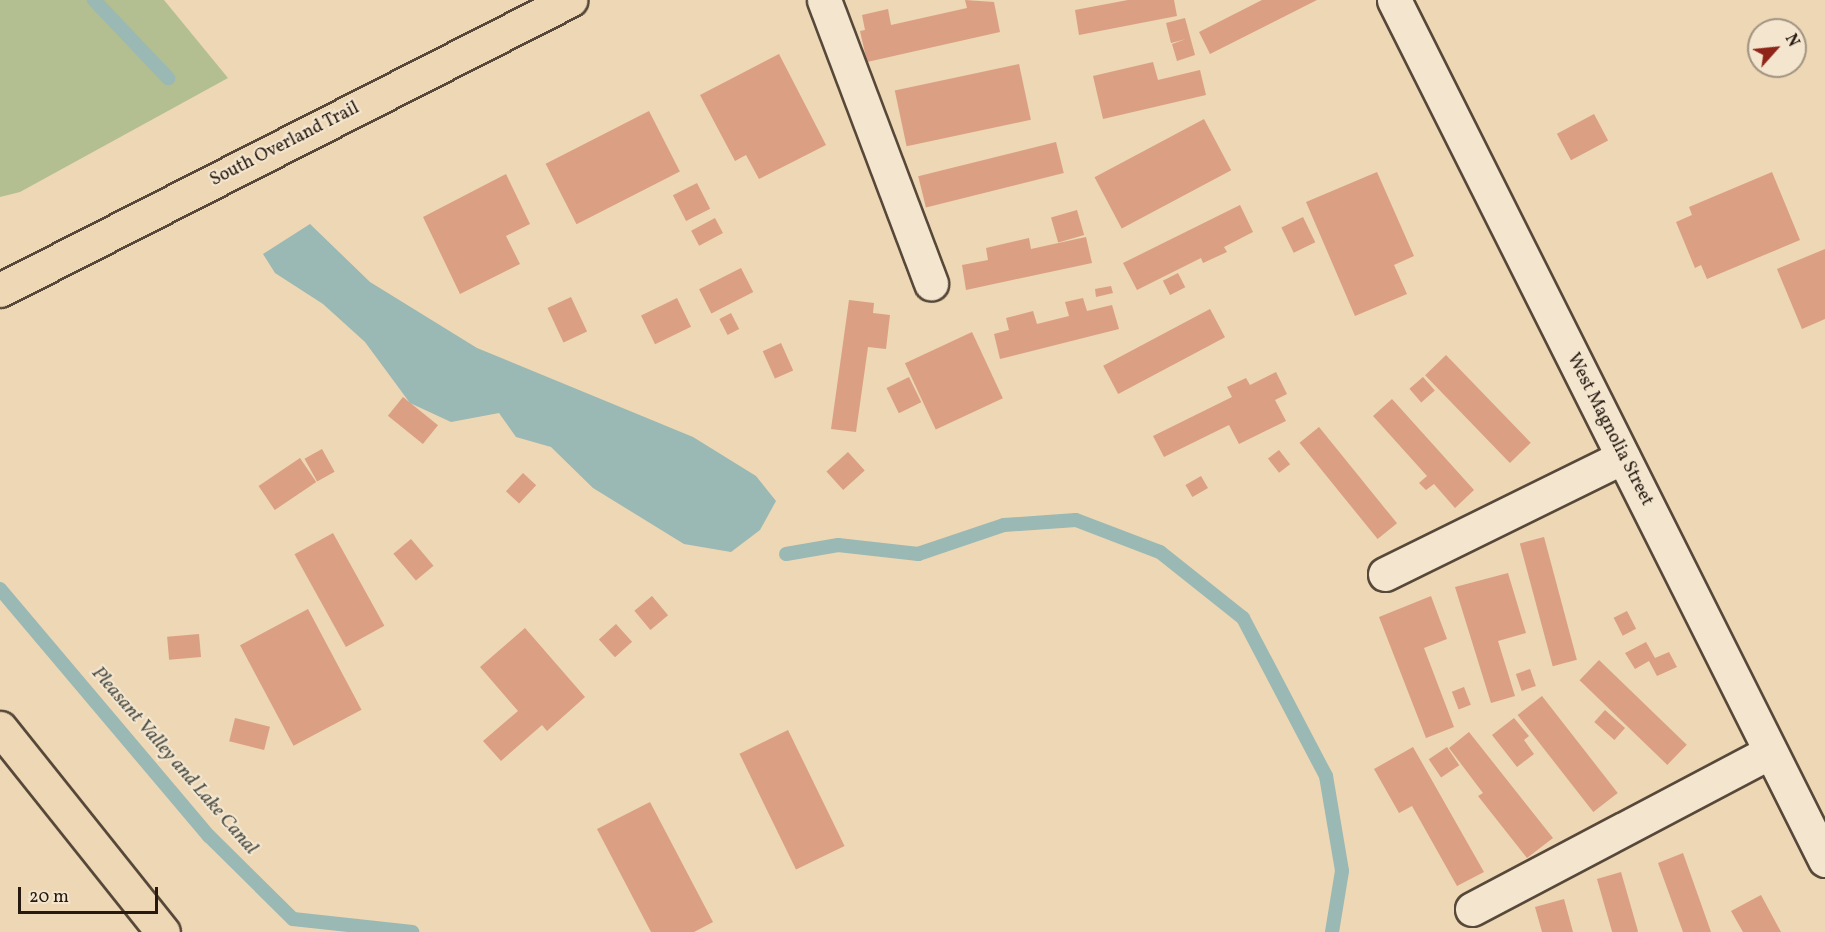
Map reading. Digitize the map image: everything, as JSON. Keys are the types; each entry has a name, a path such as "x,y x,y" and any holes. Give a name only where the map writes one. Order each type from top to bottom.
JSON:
{"main road":[{"name":"South Overland Trail","path":"0,290 570,0"},
{"path":"0,728 164,932"}],"street":[{"path":"824,0 931,283"},
{"name":"West Magnolia Street","path":"1394,0 1825,860"},
{"path":"1385,574 1623,457"},
{"path":"1472,909 1770,752"}],"green space":[{"path":"0,0 164,0 228,78 20,192 0,197"}],"water":[{"path":"310,224 370,282 477,348 693,437 756,476 776,501 760,530 731,552 684,544 593,488 551,447 516,437 499,413 451,422 410,403 365,342 323,304 275,273 263,254"}],"building":[{"path":"965,0 994,2 1000,32 867,62 860,31 865,30 862,15 888,9 891,25 967,8"},
{"path":"1128,0 1174,0 1177,16 1079,35 1075,10"},
{"path":"1262,0 1317,0 1210,54 1199,32"},
{"path":"1185,18 1195,55 1177,61 1172,44 1186,39 1171,43 1166,23"},
{"path":"779,54 826,145 759,179 746,155 735,161 700,95"},
{"path":"1153,62 1158,80 1200,70 1206,95 1103,119 1093,76"},
{"path":"1019,64 1031,120 907,146 895,90"},
{"path":"649,111 680,172 577,224 546,164"},
{"path":"1594,114 1608,140 1571,160 1557,134"},
{"path":"1204,119 1231,170 1122,228 1095,177"},
{"path":"1056,142 1064,173 926,207 918,176"},
{"path":"1377,172 1414,256 1394,265 1407,294 1355,316 1306,202"},
{"path":"1772,172 1800,240 1707,279 1701,265 1695,268 1676,222 1692,215 1689,207"},
{"path":"506,174 530,224 506,236 520,264 460,294 423,217"},
{"path":"697,183 710,209 686,221 673,195"},
{"path":"1240,205 1253,232 1224,247 1227,252 1203,263 1201,258 1137,290 1123,263"},
{"path":"1077,210 1084,235 1058,242 1051,217"},
{"path":"1303,217 1315,242 1294,253 1281,228"},
{"path":"715,218 723,233 699,246 691,231"},
{"path":"1086,237 1092,263 966,290 962,265 988,260 986,248 1029,238 1031,249"},
{"path":"1825,249 1825,319 1802,329 1777,269"},
{"path":"741,268 753,292 711,313 699,289"},
{"path":"1178,273 1185,287 1170,295 1163,281"},
{"path":"1111,286 1113,293 1096,297 1095,289"},
{"path":"571,297 587,331 563,342 547,308"},
{"path":"677,298 691,327 655,344 641,316"},
{"path":"1083,298 1087,311 1112,305 1119,329 1000,359 994,334 1009,330 1006,318 1033,311 1037,324 1069,316 1065,302"},
{"path":"849,300 874,303 873,313 890,315 886,349 868,347 856,432 831,429"},
{"path":"1210,309 1225,337 1118,394 1103,366"},
{"path":"731,313 739,329 728,335 719,319"},
{"path":"972,332 1003,398 936,429 905,363"},
{"path":"781,343 793,370 775,379 763,351"},
{"path":"1446,355 1531,443 1510,463 1425,375"},
{"path":"1276,372 1287,394 1275,400 1286,421 1239,444 1229,425 1164,457 1153,436 1232,397 1227,387 1246,378 1250,385"},
{"path":"909,377 921,402 899,413 887,388"},
{"path":"1423,377 1435,391 1421,402 1409,389"},
{"path":"403,397 438,425 423,444 388,416"},
{"path":"1392,399 1474,490 1455,508 1434,484 1426,490 1419,483 1427,476 1373,416"},
{"path":"1319,427 1397,523 1378,539 1300,443"},
{"path":"322,449 335,472 317,481 305,459"},
{"path":"1279,450 1290,464 1279,473 1268,459"},
{"path":"848,452 865,471 843,490 826,471"},
{"path":"300,458 316,482 275,510 259,486"},
{"path":"523,473 536,485 519,504 506,491"},
{"path":"1201,476 1208,488 1192,497 1185,485"},
{"path":"333,533 384,626 346,647 295,554"},
{"path":"1544,537 1577,660 1553,666 1520,543"},
{"path":"411,539 433,566 416,581 393,554"},
{"path":"1508,573 1526,633 1498,641 1515,696 1491,703 1455,587"},
{"path":"652,596 668,615 650,630 634,611"},
{"path":"1431,596 1447,639 1424,648 1454,727 1426,738 1379,617"},
{"path":"308,609 362,710 294,746 240,645"},
{"path":"1627,611 1636,629 1623,636 1614,618"},
{"path":"616,624 632,642 615,657 599,639"},
{"path":"525,628 585,697 547,731 542,725 501,761 483,741 518,711 480,667"},
{"path":"199,634 201,657 169,660 167,637"},
{"path":"1646,642 1655,658 1669,652 1677,667 1657,676 1649,661 1635,669 1625,653"},
{"path":"1599,660 1687,745 1667,765 1580,680"},
{"path":"1530,669 1536,686 1522,691 1516,674"},
{"path":"1464,687 1471,705 1459,709 1452,692"},
{"path":"1542,696 1618,793 1593,812 1518,715"},
{"path":"1605,710 1625,728 1614,740 1594,722"},
{"path":"235,718 270,727 264,750 229,741"},
{"path":"1514,718 1529,736 1524,740 1534,754 1517,767 1492,735"},
{"path":"788,730 845,846 796,870 739,754"},
{"path":"1469,732 1553,838 1527,858 1478,796 1483,793 1449,748"},
{"path":"1413,747 1484,872 1457,886 1412,806 1399,813 1374,769"},
{"path":"1447,747 1459,765 1441,778 1429,759"},
{"path":"650,802 713,922 694,932 651,932 597,829"},
{"path":"1683,853 1711,932 1683,932 1658,863"},
{"path":"1621,872 1638,932 1612,932 1597,879"},
{"path":"1761,895 1781,932 1743,932 1731,911"},
{"path":"1564,899 1573,932 1542,932 1535,907"}],"waterway":[{"path":"94,0 168,78"},
{"path":"786,554 838,545 918,554 1004,525 1076,520 1160,552 1243,618 1326,776 1342,871 1332,932"},
{"name":"Pleasant Valley and Lake Canal","path":"0,589 209,836 293,919 412,932"}]}
